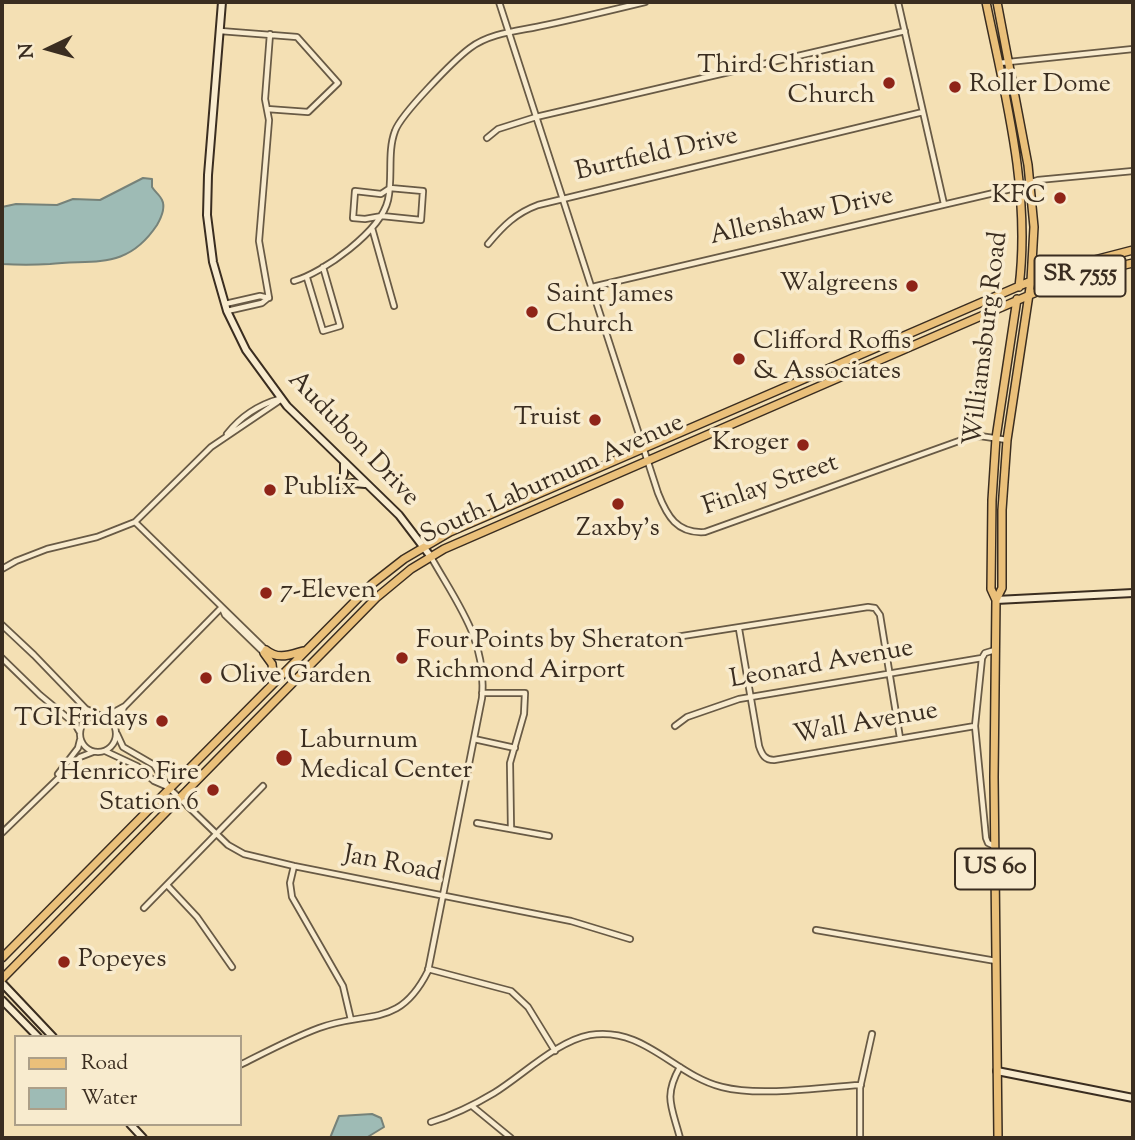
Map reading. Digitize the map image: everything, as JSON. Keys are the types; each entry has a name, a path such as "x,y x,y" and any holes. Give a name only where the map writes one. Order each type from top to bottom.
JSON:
{"main road":[{"name":"Williamsburg Road","path":"986,2 1021,186 1023,235 1020,286 996,438 991,561 991,589 996,600"},
{"name":"Williamsburg Road","path":"997,2 1031,182 1034,237 1031,281 1007,440 1002,510 1002,588 996,600 998,1138"},
{"name":"South Laburnum Avenue","path":"2,957 379,577 423,547 450,532 1031,281 1079,264 1133,250"},
{"name":"South Laburnum Avenue","path":"2,981 376,598 431,557 1017,300 1071,279 1133,263"},
{"path":"264,651 281,657 304,651"},
{"path":"264,651 272,664 274,681"}],"street":[{"name":"Audubon Drive","path":"222,2 207,215 213,262 226,308 246,350 287,407 399,515 431,557 466,616 477,641 483,668 474,739 428,969"},
{"name":"Finlay Street","path":"499,2 667,516 683,529 698,532 713,530 970,438 980,436 1007,440"},
{"path":"294,281 323,267 372,228 382,216 390,188 395,131 403,118 468,49 483,40 509,33 645,2"},
{"path":"898,2 944,204"},
{"path":"220,31 297,37 338,83 308,112 267,109"},
{"path":"487,138 499,129 536,117 905,31"},
{"path":"226,308 262,303 269,298 259,242 269,120 265,99 270,34"},
{"path":"998,63 1133,49"},
{"name":"Burtfield Drive","path":"488,244 507,222 525,210 563,198 923,112"},
{"name":"Allenshaw Drive","path":"592,287 1031,182 1133,171"},
{"path":"390,188 423,191 421,220 382,216 353,218 355,191 382,194 390,188"},
{"path":"372,228 394,306"},
{"path":"307,277 323,331 340,326 323,267"},
{"path":"2,569 47,549 97,537 135,522 211,447 225,438 235,424 261,404 282,398"},
{"path":"344,463 344,474 339,485 366,484"},
{"path":"135,522 264,651"},
{"path":"996,600 1133,593"},
{"path":"115,727 125,706 222,607"},
{"path":"644,642 868,607 876,609 880,615 900,738"},
{"path":"2,625 86,709 102,716 115,727 123,747 154,765 169,788"},
{"path":"739,629 751,697"},
{"name":"Leonard Avenue","path":"675,726 687,717 721,704 982,657 995,650"},
{"path":"982,657 975,726 986,838 988,843 995,847"},
{"path":"2,658 75,724 83,745 93,752"},
{"path":"482,692 525,694 524,714 510,763 512,829"},
{"name":"Wall Avenue","path":"751,697 760,746 765,758 774,760 975,726"},
{"path":"51,783 78,748 80,729 87,719 125,706"},
{"path":"105,751 113,744 117,734"},
{"path":"474,739 515,748"},
{"path":"2,833 80,757 93,752 105,751 137,766 154,781 169,788"},
{"path":"144,908 263,786"},
{"name":"Jan Road","path":"169,788 238,852 294,866 571,921 630,939"},
{"path":"477,822 549,836"},
{"path":"294,866 290,883 292,897 343,986 351,1020"},
{"path":"167,885 197,918 232,967"},
{"path":"816,930 996,961"},
{"path":"242,1064 311,1031 351,1020 381,1016 401,1006 419,987 428,969 511,991 528,1007 555,1051"},
{"path":"2,981 51,1035"},
{"path":"2,1000 36,1035"},
{"path":"431,1122 472,1106 567,1043 587,1035 619,1034 645,1044 710,1083 740,1090 861,1085"},
{"path":"860,1138 861,1085 872,1034"},
{"path":"680,1067 669,1090 680,1138"},
{"path":"997,1071 1133,1098"},
{"path":"472,1106 511,1138"}],"water":[{"path":"143,178 152,179 152,187 161,198 163,210 157,225 134,249 110,260 38,265 2,264 2,207 16,204 57,205 73,199 100,200"},
{"path":"372,1114 381,1118 384,1127 366,1138 330,1138 339,1116"}],"place":[{"name":"Third Christian Church","path":"889,83"},
{"name":"Roller Dome","path":"955,87"},
{"name":"KFC","path":"1060,198"},
{"name":"Walgreens","path":"912,286"},
{"name":"Saint James Church","path":"532,312"},
{"name":"Clifford Roffis & Associates","path":"739,359"},
{"name":"Truist","path":"595,420"},
{"name":"Kroger","path":"803,445"},
{"name":"Publix","path":"270,490"},
{"name":"Zaxby's","path":"618,504"},
{"name":"7-Eleven","path":"266,593"},
{"name":"Four Points by Sheraton Richmond Airport","path":"402,658"},
{"name":"Olive Garden","path":"206,678"},
{"name":"TGI Fridays","path":"162,721"},
{"name":"Laburnum Medical Center","path":"284,758"},
{"name":"Henrico Fire Station 6","path":"213,790"},
{"name":"Popeyes","path":"64,962"}]}
